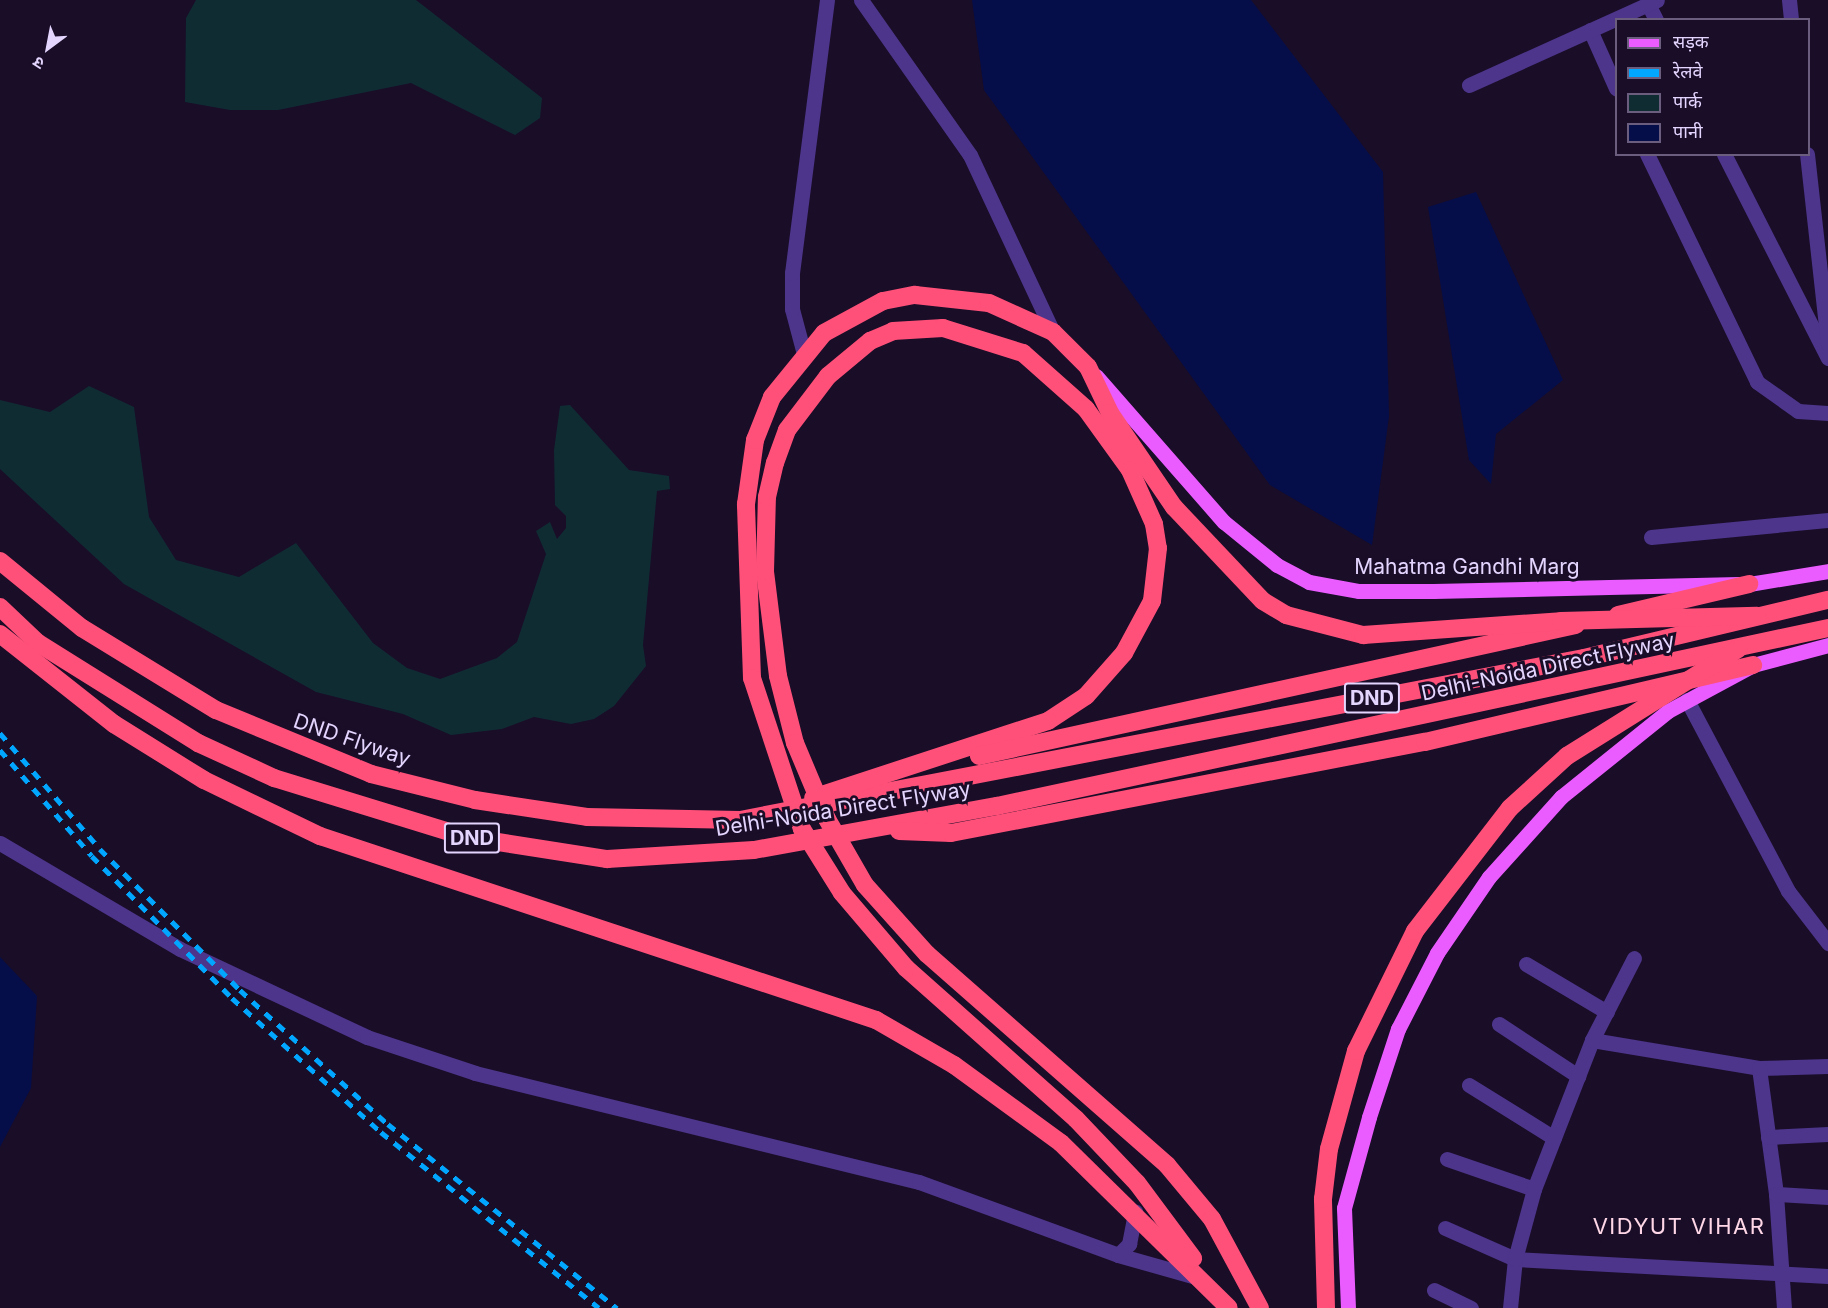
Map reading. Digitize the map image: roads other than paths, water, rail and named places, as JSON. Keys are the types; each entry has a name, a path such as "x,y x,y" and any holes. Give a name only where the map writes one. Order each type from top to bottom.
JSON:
{"highway":[{"path":"1229,1308 1137,1183 1076,1119 906,968 842,893 802,829 752,678 744,552 749,466 772,397 804,354 857,313 915,295 989,303 1053,332 1088,367 1110,413 1174,507 1263,601 1286,615 1363,635 1561,621 1757,616 1828,600"},
{"path":"740,820 889,775 1048,721 1086,696 1124,653 1152,601 1158,548 1154,524 1130,470 1086,409 1045,369 994,340 919,328 870,341 828,376 787,430 767,497 765,571 778,676 795,743 827,819 866,885 927,954 1167,1165 1212,1219 1260,1308"},
{"name":"DND Flyway","path":"0,561 82,628 216,710 294,747 371,774 475,800 587,817 740,820"},
{"path":"889,775 1397,668 1749,584"},
{"name":"Delhi-Noida Direct Flyway","path":"0,607 38,643 198,743 354,805 466,837 608,859 754,850 997,806 1828,628"},
{"name":"Delhi-Noida Direct Flyway","path":"740,820 986,776 1584,658 1757,616"},
{"path":"0,634 114,724 204,780 320,836 876,1020 954,1065 1061,1143 1135,1212 1196,1277 1229,1308"},
{"path":"1326,1308 1323,1199 1329,1149 1356,1052 1415,931 1489,832 1567,756 1738,649"},
{"path":"864,830 951,833 1425,741 1753,665"}],"main road":[{"name":"Mahatma Gandhi Marg","path":"1088,367 1224,522 1277,565 1309,582 1368,591 1749,584 1828,571"},
{"path":"1348,1308 1344,1208 1398,1029 1437,954 1489,877 1561,797 1687,700 1753,665 1828,645"}],"street":[{"path":"804,354 792,309 792,273 828,0"},
{"path":"861,0 970,155 1053,332"},
{"path":"1789,0 1791,18"},
{"path":"1617,18 1653,2 1656,18"},
{"path":"1468,85 1615,19"},
{"path":"1590,30 1615,84"},
{"path":"1648,156 1757,382 1798,411 1828,413"},
{"path":"1725,156 1828,358"},
{"path":"1807,156 1828,344"},
{"path":"1651,537 1828,520"},
{"path":"1687,700 1788,891 1828,943"},
{"path":"0,843 180,949 367,1037 475,1073 919,1182 1118,1255 1196,1277"},
{"path":"1510,1308 1515,1259 1534,1189 1592,1040 1634,958"},
{"path":"1526,964 1607,1012"},
{"path":"1498,1024 1578,1076"},
{"path":"1592,1040 1759,1068 1828,1066"},
{"path":"1759,1068 1776,1194 1784,1308"},
{"path":"1469,1085 1554,1138"},
{"path":"1768,1137 1828,1134"},
{"path":"1447,1159 1534,1189"},
{"path":"1776,1194 1828,1197"},
{"path":"1118,1255 1129,1244 1135,1212"},
{"path":"1445,1228 1515,1259 1781,1276 1828,1276"},
{"path":"1434,1290 1471,1308"}],"water":[{"path":"972,0 1251,0 1383,172 1389,416 1372,545 1270,485 984,90"},
{"path":"1476,192 1563,380 1496,434 1491,484 1469,460 1428,207"},
{"path":"0,957 37,996 31,1088 0,1147"}],"railway":[{"path":"0,733 100,849 240,990 388,1124 617,1308"},
{"path":"0,750 92,856 232,998 381,1132 599,1308"}],"district":[{"name":"VIDYUT VIHAR","path":"1679,1227"}]}
